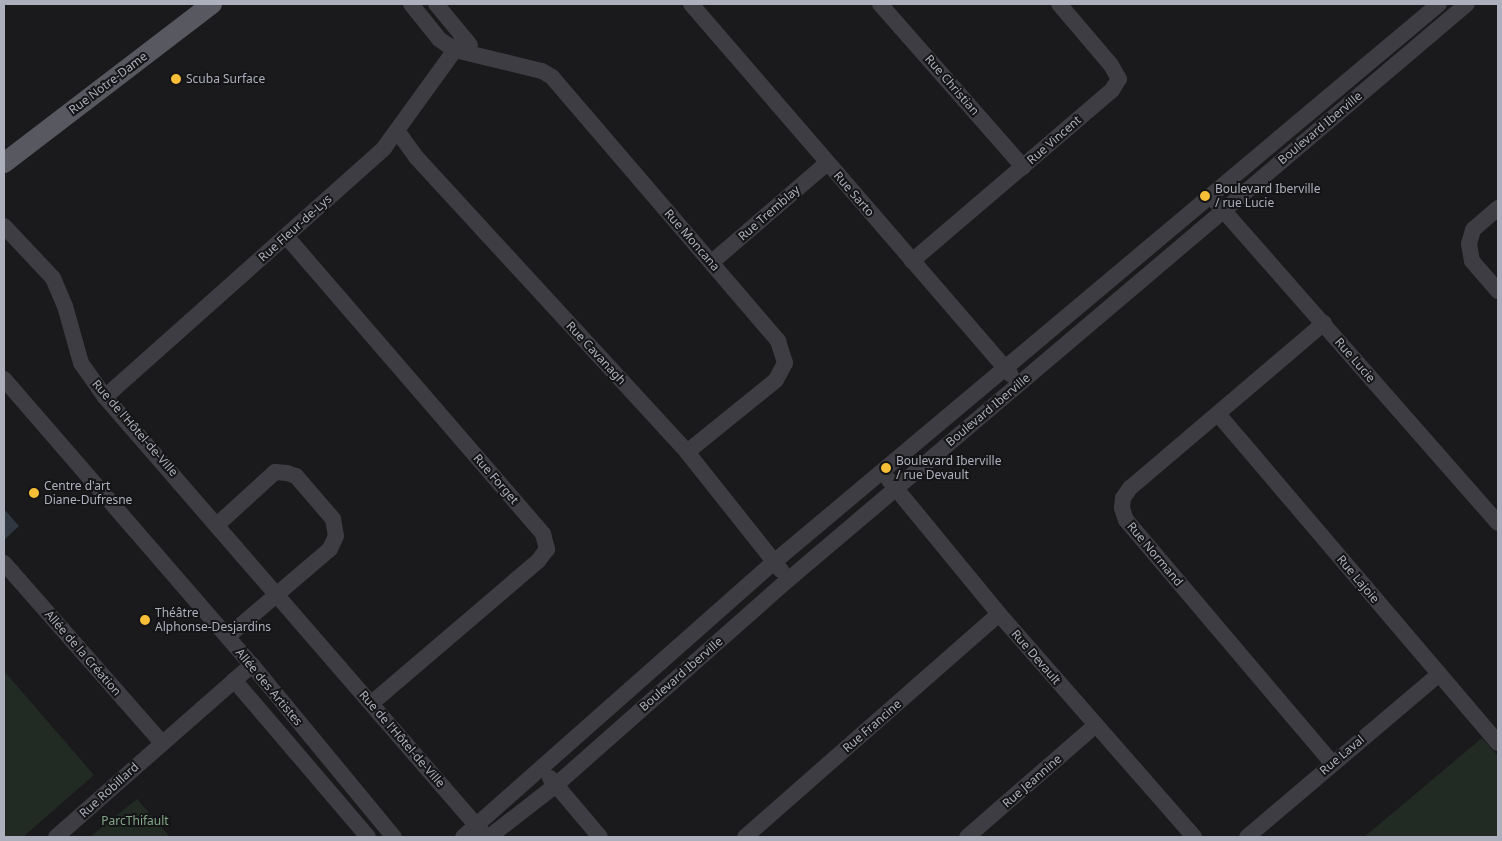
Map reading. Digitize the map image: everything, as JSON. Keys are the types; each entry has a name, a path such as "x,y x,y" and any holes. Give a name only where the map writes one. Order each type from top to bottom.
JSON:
{"main road":[{"name":"Rue Notre-Dame","path":"4,163 212,4"}],"street":[{"name":"Rue Moncana","path":"411,4 439,39 459,44 481,55 542,71 552,78 778,341 785,363 776,380 687,452"},
{"path":"436,4 459,44"},
{"name":"Rue Sarto","path":"691,4 1018,384"},
{"name":"Rue Christian","path":"880,4 1024,166"},
{"name":"Rue Vincent","path":"912,261 1112,90 1118,79 1111,65 1059,4"},
{"name":"Boulevard Iberville","path":"484,833 543,768 774,562 883,473 1004,367 1212,198 1438,4"},
{"name":"Boulevard Iberville","path":"463,837 484,833 556,785 788,580 1466,4"},
{"name":"Rue Fleur-de-Lys","path":"105,397 286,236 398,132 459,44"},
{"name":"Rue Cavanagh","path":"398,132 416,157 687,452 788,580"},
{"name":"Rue Tremblay","path":"712,262 827,163"},
{"name":"Rue Lucie","path":"1212,198 1324,323 1498,523"},
{"path":"1498,208 1473,230 1469,244 1472,261 1498,291"},
{"name":"Rue de l'Hôtel-de-Ville","path":"4,226 53,278 65,306 81,363 105,397 218,524 277,595 484,833"},
{"name":"Rue Forget","path":"286,236 543,534 547,549 538,561 372,703"},
{"name":"Rue Normand","path":"1324,323 1130,488 1123,498 1122,508 1126,520 1332,763"},
{"name":"Allée des Artistes","path":"4,379 252,665 394,837"},
{"name":"Rue Lajoie","path":"1218,414 1498,743"},
{"path":"218,524 275,472 296,476 333,519 336,536 330,549 227,637"},
{"name":"Rue Devault","path":"883,473 999,614 1194,837"},
{"name":"Allée de la Création","path":"4,563 162,743"},
{"name":"Rue Francine","path":"745,837 999,614"},
{"name":"Rue Robillard","path":"56,837 252,665"},
{"name":"Rue Laval","path":"1247,837 1439,674"},
{"path":"234,680 368,837"},
{"name":"Rue Jeannine","path":"967,837 1096,725"},
{"path":"543,768 600,837"}],"green space":[{"path":"4,671 94,775 23,837 4,837"},
{"path":"1482,738 1498,756 1498,837 1364,837"},
{"name":"ParcThifault","path":"137,799 170,837 90,837"}],"shaded area":[{"path":"4,509 19,526 4,540"}],"place":[{"name":"Scuba Surface","path":"176,79"},
{"name":"Boulevard Iberville / rue Lucie","path":"1205,196"},
{"name":"Boulevard Iberville / rue Devault","path":"886,468"},
{"name":"Centre d'art Diane-Dufresne","path":"34,493"},
{"name":"Théâtre Alphonse-Desjardins","path":"145,620"}]}
